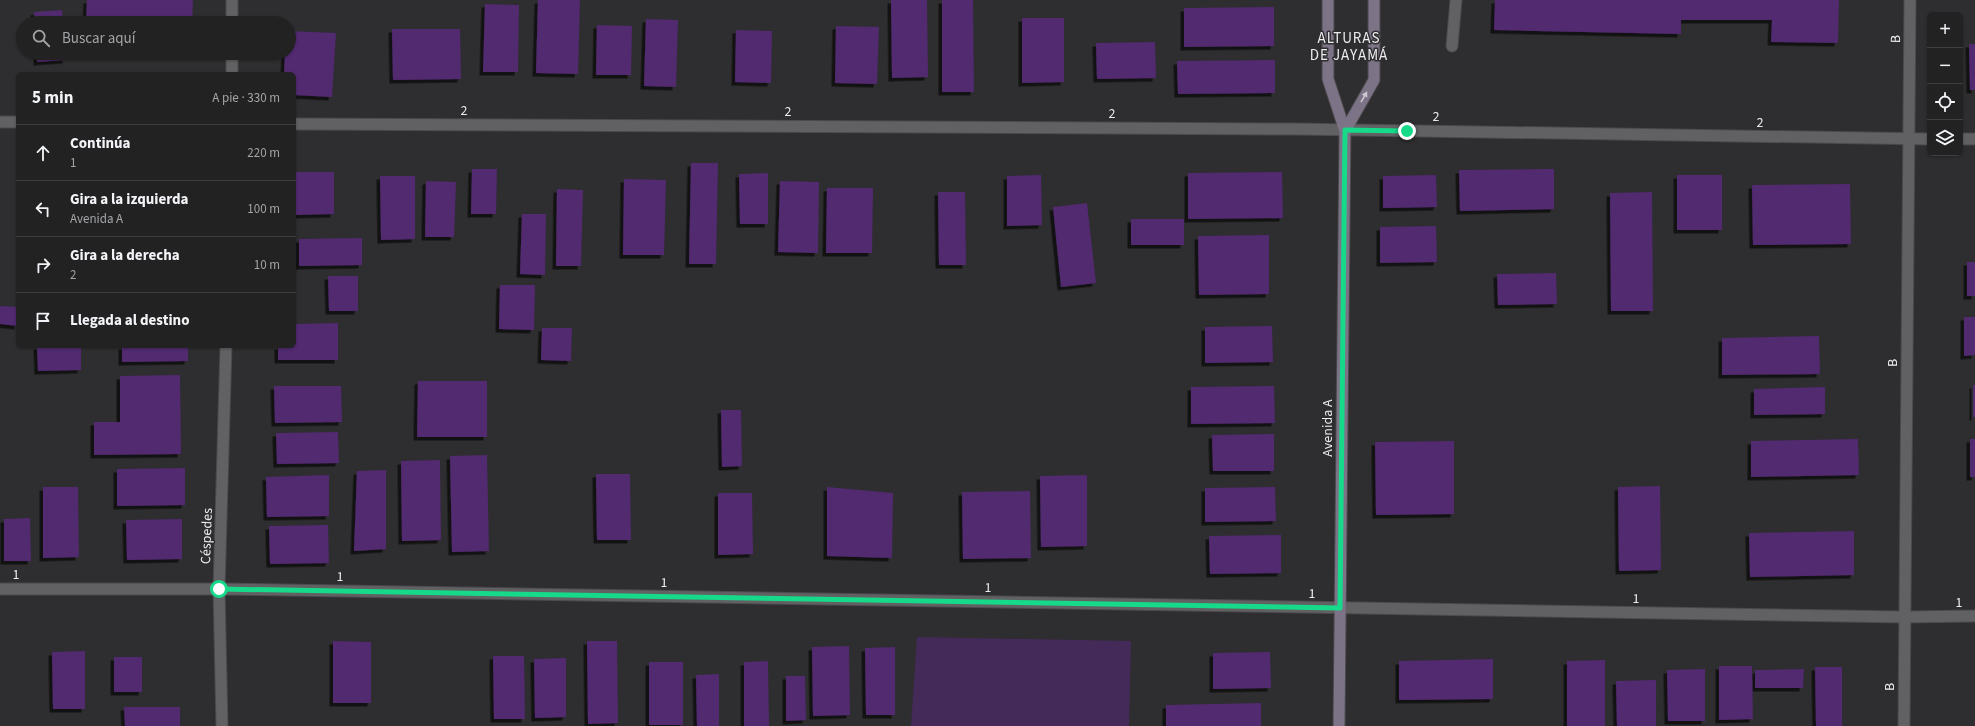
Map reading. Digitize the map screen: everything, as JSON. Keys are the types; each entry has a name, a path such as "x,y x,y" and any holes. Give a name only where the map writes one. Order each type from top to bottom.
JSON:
{"main road":[{"name":"Avenida A","path":"1328,0 1328,78 1345,130 1339,726"},
{"name":"Avenida A","path":"1345,130 1374,80 1374,0"}],"street":[{"path":"232,0 232,16"},
{"path":"1452,46 1456,0"},
{"name":"B","path":"1904,726 1910,0"},
{"path":"232,60 232,72"},
{"path":"0,122 16,122"},
{"name":"2","path":"296,124 1345,130 1927,139"},
{"path":"1963,139 1975,139"},
{"name":"Céspedes","path":"222,726 219,589 226,348"},
{"name":"1","path":"0,589 219,589 1904,617 1975,616"}],"shaded area":[{"path":"917,637 1131,641 1129,726 911,726"}],"building":[{"path":"87,0 193,0 192,16 86,16"},
{"path":"538,0 580,0 578,74 536,73"},
{"path":"891,0 927,0 928,77 892,78"},
{"path":"942,0 973,0 974,92 942,92"},
{"path":"1495,0 1839,0 1838,43 1771,42 1772,20 1681,20 1681,34 1494,30"},
{"path":"485,4 519,5 518,72 483,72"},
{"path":"1274,7 1274,46 1184,47 1184,8"},
{"path":"62,10 62,16 34,16 34,12"},
{"path":"1022,18 1064,18 1064,82 1022,83"},
{"path":"646,19 678,20 676,87 644,86"},
{"path":"597,25 632,26 631,75 596,75"},
{"path":"836,26 879,27 877,84 835,83"},
{"path":"392,29 460,29 461,79 393,80"},
{"path":"736,30 772,31 771,83 735,82"},
{"path":"296,31 336,33 332,97 296,95 296,72 284,72 285,60 296,60"},
{"path":"1155,42 1156,78 1097,79 1096,43"},
{"path":"1969,44 1975,44 1975,90 1970,90"},
{"path":"37,60 66,60 37,62"},
{"path":"1275,60 1275,93 1178,94 1177,61"},
{"path":"691,163 718,163 716,264 689,264"},
{"path":"472,169 497,169 496,214 471,214"},
{"path":"1554,169 1554,209 1460,211 1459,170"},
{"path":"296,172 334,172 334,214 296,215"},
{"path":"1282,172 1283,218 1188,219 1188,173"},
{"path":"768,173 768,224 740,224 739,174"},
{"path":"1041,175 1042,225 1007,226 1007,176"},
{"path":"1436,175 1437,207 1383,208 1383,176"},
{"path":"1677,175 1722,175 1722,230 1677,230"},
{"path":"380,176 415,176 415,239 381,240"},
{"path":"624,179 666,180 664,255 623,255"},
{"path":"426,181 456,182 454,237 425,237"},
{"path":"780,181 819,182 818,253 778,252"},
{"path":"1850,184 1851,244 1753,245 1752,185"},
{"path":"827,188 873,188 872,253 826,253"},
{"path":"557,189 583,190 581,266 556,266"},
{"path":"938,192 965,192 966,265 939,265"},
{"path":"1652,192 1653,311 1611,311 1610,193"},
{"path":"1087,203 1096,283 1061,287 1053,207"},
{"path":"522,214 546,214 545,275 520,274"},
{"path":"1131,219 1184,219 1184,245 1131,245"},
{"path":"1436,226 1437,262 1380,263 1380,227"},
{"path":"1269,235 1269,294 1199,295 1198,236"},
{"path":"362,238 362,265 299,266 299,239"},
{"path":"1967,262 1975,262 1975,296 1967,296"},
{"path":"1556,273 1557,304 1498,305 1497,274"},
{"path":"328,276 358,276 358,311 329,311"},
{"path":"500,285 535,285 534,330 499,329"},
{"path":"0,306 16,307 16,326 0,324"},
{"path":"1964,317 1975,317 1975,355 1964,356"},
{"path":"338,323 338,360 278,360 278,348 296,348 296,324"},
{"path":"1272,326 1273,362 1205,363 1205,327"},
{"path":"542,328 572,328 571,361 541,360"},
{"path":"1819,336 1820,374 1722,375 1722,338"},
{"path":"37,348 81,348 81,370 38,371"},
{"path":"122,348 188,348 188,361 122,362"},
{"path":"180,375 181,454 94,455 94,422 120,422 120,376"},
{"path":"418,381 487,381 487,437 417,437"},
{"path":"1973,385 1975,385 1975,417 1973,417"},
{"path":"274,386 341,386 342,422 275,423"},
{"path":"1274,386 1275,423 1191,424 1191,387"},
{"path":"1825,387 1825,414 1754,415 1754,389"},
{"path":"721,410 741,410 742,466 722,467"},
{"path":"338,432 339,463 277,464 276,433"},
{"path":"1274,434 1274,471 1213,471 1212,435"},
{"path":"1858,439 1859,475 1751,477 1751,441"},
{"path":"1970,439 1975,439 1975,477 1970,477"},
{"path":"1454,441 1454,514 1376,515 1375,442"},
{"path":"487,455 489,551 452,552 450,456"},
{"path":"440,460 441,540 402,541 401,461"},
{"path":"185,468 185,505 117,506 117,469"},
{"path":"386,470 386,549 354,551 357,471"},
{"path":"596,474 630,474 631,540 597,540"},
{"path":"329,475 329,516 267,517 266,477"},
{"path":"1087,475 1087,546 1041,547 1040,476"},
{"path":"1660,486 1661,570 1619,571 1618,487"},
{"path":"43,487 78,487 79,557 43,558"},
{"path":"827,487 893,493 892,558 827,556"},
{"path":"1275,487 1276,521 1205,522 1205,488"},
{"path":"1030,491 1031,558 963,559 962,492"},
{"path":"718,493 752,493 753,554 718,555"},
{"path":"30,518 31,561 4,561 4,519"},
{"path":"182,519 182,559 127,560 126,520"},
{"path":"328,525 329,563 270,564 269,526"},
{"path":"1854,531 1854,575 1750,577 1749,533"},
{"path":"1281,535 1281,573 1210,574 1209,536"},
{"path":"333,641 371,642 371,703 333,703"},
{"path":"587,641 617,641 618,723 588,724"},
{"path":"849,646 850,715 813,716 812,647"},
{"path":"895,647 895,715 866,715 865,648"},
{"path":"85,651 85,709 53,709 52,652"},
{"path":"1270,652 1271,688 1213,689 1213,653"},
{"path":"493,656 524,656 525,719 494,719"},
{"path":"114,657 142,657 142,692 114,692"},
{"path":"566,658 566,717 535,718 534,659"},
{"path":"1493,659 1493,699 1399,700 1399,661"},
{"path":"1605,660 1605,726 1567,726 1567,661"},
{"path":"768,661 769,726 744,726 744,662"},
{"path":"649,662 683,662 683,725 649,725"},
{"path":"1719,666 1752,666 1753,719 1719,720"},
{"path":"1815,667 1842,667 1842,726 1816,726"},
{"path":"1705,669 1705,721 1668,721 1667,670"},
{"path":"1804,669 1803,688 1755,688 1755,670"},
{"path":"719,674 719,726 697,726 696,675"},
{"path":"786,676 805,676 806,720 786,721"},
{"path":"1656,680 1656,726 1617,726 1616,681"},
{"path":"1261,703 1261,726 1166,726 1166,705"},
{"path":"124,707 180,707 180,726 125,726"}],"district":[{"name":"ALTURAS DE JAYAMÁ","path":"1349,46"}],"route":[{"path":"219,589 1340,608 1345,130 1407,131"}]}
